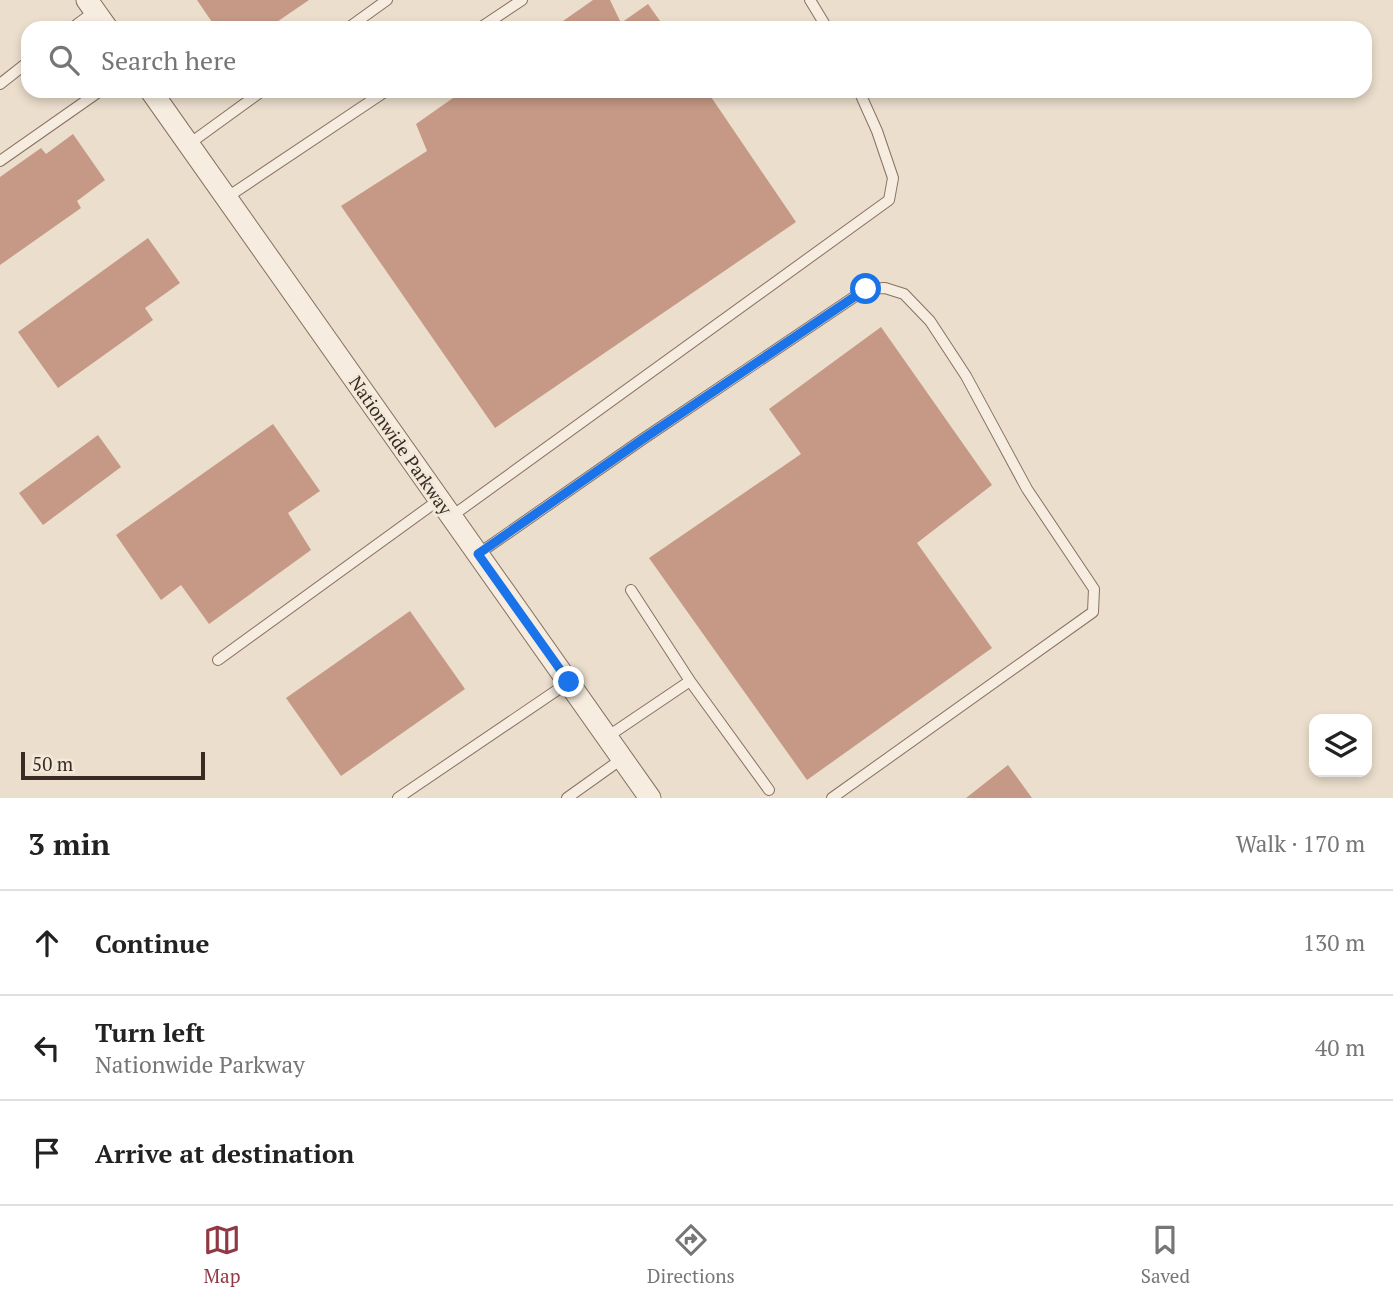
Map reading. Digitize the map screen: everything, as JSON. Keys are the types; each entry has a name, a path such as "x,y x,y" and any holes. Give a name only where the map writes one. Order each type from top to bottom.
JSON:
{"street":[{"name":"Nationwide Parkway","path":"156,98 650,798"}],"lane":[{"path":"358,21 387,0"},
{"path":"490,21 522,0"},
{"path":"810,0 823,21"},
{"path":"0,84 21,68"},
{"path":"0,161 90,98"},
{"path":"189,144 252,98"},
{"path":"226,198 376,98"},
{"path":"218,660 446,508 528,461 889,200 893,178 862,98"},
{"path":"478,554 654,431 866,289 885,288 904,294 930,321 966,376 1027,489 1094,589 1093,612 832,798"},
{"path":"631,590 690,681 769,790"},
{"path":"607,737 690,681"},
{"path":"398,798 569,682"},
{"path":"567,798 622,758"}],"building":[{"path":"197,0 309,0 278,21 211,21"},
{"path":"593,0 610,0 620,21 563,21"},
{"path":"648,4 660,21 624,21"},
{"path":"453,98 712,98 796,222 495,428 341,206 427,151 416,124"},
{"path":"73,134 105,180 77,201 81,208 0,265 0,177 41,148 46,154"},
{"path":"148,238 180,283 145,308 153,320 58,388 18,332"},
{"path":"881,327 992,485 917,543 992,648 807,780 649,558 801,454 769,409"},
{"path":"273,424 320,491 288,513 311,550 209,624 181,585 161,600 116,535"},
{"path":"98,435 121,467 43,525 19,493"},
{"path":"410,611 465,689 341,776 286,698"},
{"path":"1008,765 1032,798 966,798"}],"route":[{"path":"569,682 478,554 866,289"}]}
